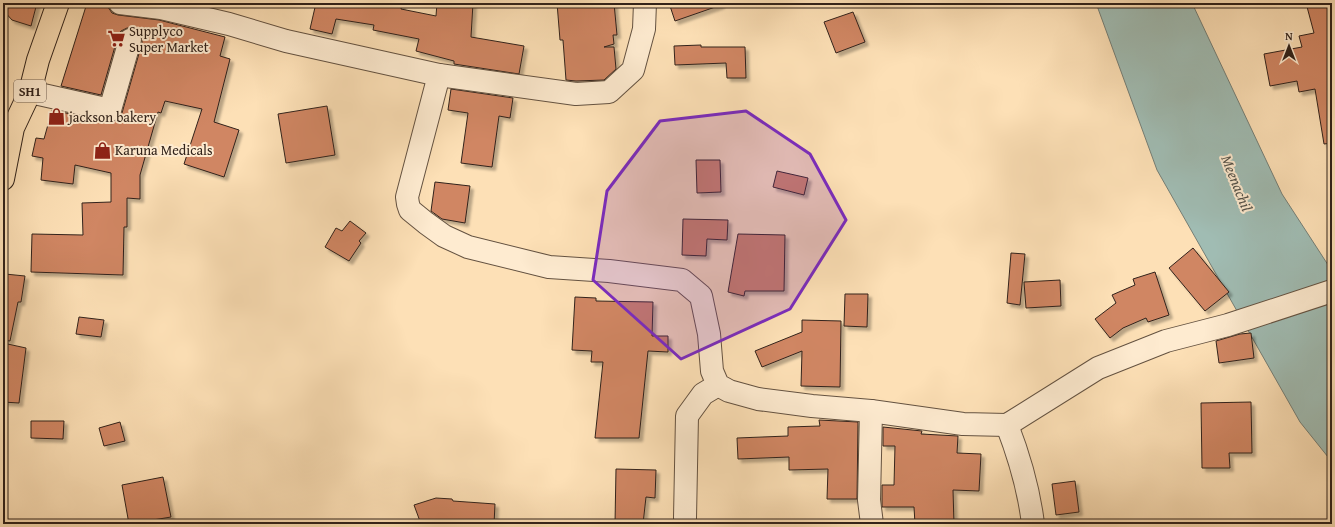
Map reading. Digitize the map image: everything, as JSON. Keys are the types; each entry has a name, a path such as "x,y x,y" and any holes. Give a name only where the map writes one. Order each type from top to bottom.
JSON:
{"main road":[{"name":"SH1","path":"3,179 8,122 30,92 38,60 58,3"}],"street":[{"path":"120,3 161,8 229,24 286,41 439,75 576,94 609,92 633,70 644,29 646,3"},
{"path":"30,92 110,110 130,40"},
{"path":"439,75 407,197 410,210 426,224 444,236 468,247 494,254 550,267 609,271 682,280 701,296 709,334 712,371 718,385 729,391 758,399 812,406 871,411 963,424 1007,425 1098,368 1166,341 1228,325 1332,291"},
{"path":"685,518 687,416 703,394 718,385"},
{"path":"871,411 869,500 872,524"},
{"path":"1007,425 1016,447 1030,506 1032,524"}],"highlighted area":[{"path":"746,111 810,154 846,220 790,309 681,359 593,280 607,191 660,121"}],"water":[{"name":"Meenachil","path":"1096,3 1192,3 1282,194 1332,271 1332,462 1300,422 1157,170"}],"building":[{"path":"3,3 37,3 31,26 12,20 3,10"},
{"path":"87,3 94,3 108,7 112,13 118,15 159,20 225,37 220,56 230,59 214,122 239,130 224,177 184,164 202,109 165,101 161,113 158,112 140,175 140,199 127,198 127,227 124,227 123,275 31,272 32,234 83,235 82,203 111,202 111,173 75,165 73,184 41,180 43,158 32,156 36,138 44,139 52,110 108,122 113,122 119,119 122,113 142,43 142,37 134,28 127,28 121,31 118,36 101,95 61,86"},
{"path":"316,3 402,3 401,9 436,16 437,3 473,3 471,37 524,46 519,74 454,64 454,61 416,51 419,39 373,30 374,25 336,19 332,34 310,29"},
{"path":"557,3 614,3 617,35 613,35 614,44 604,47 614,47 616,69 604,80 566,80 563,40 560,40"},
{"path":"669,3 721,3 721,5 675,21"},
{"path":"1306,3 1332,3 1332,143 1324,144 1315,89 1299,92 1297,81 1270,86 1264,54 1302,47 1299,36 1314,33"},
{"path":"853,12 865,42 836,53 824,22"},
{"path":"701,45 701,47 745,47 746,78 727,78 726,63 675,65 674,46"},
{"path":"451,89 513,98 510,118 499,116 492,167 461,163 468,113 448,110"},
{"path":"327,106 335,155 286,163 278,114"},
{"path":"696,160 720,160 721,192 697,193"},
{"path":"777,171 808,178 804,195 773,187"},
{"path":"435,182 470,186 465,223 442,219 431,211"},
{"path":"683,219 728,220 727,240 707,239 706,256 682,255"},
{"path":"350,221 366,233 359,241 361,243 349,261 325,247 336,228 342,231"},
{"path":"738,234 785,235 784,291 745,291 744,296 728,292"},
{"path":"1193,248 1229,292 1205,311 1169,268"},
{"path":"1011,253 1025,254 1020,305 1007,303"},
{"path":"1155,272 1169,315 1148,322 1146,318 1123,328 1110,338 1095,319 1116,303 1112,295 1135,285 1133,279"},
{"path":"5,274 25,276 21,302 18,302 10,341 3,340 3,286"},
{"path":"1060,280 1061,306 1026,308 1024,282"},
{"path":"845,294 868,294 867,327 844,326"},
{"path":"575,297 596,298 596,301 653,302 652,336 668,336 668,352 648,351 639,438 595,438 603,362 591,362 592,351 572,350"},
{"path":"79,317 104,320 101,337 76,334"},
{"path":"802,320 841,321 840,387 801,386 802,351 762,367 755,351 802,332"},
{"path":"1251,333 1254,358 1219,363 1216,341 1240,334"},
{"path":"3,343 26,348 19,403 3,402"},
{"path":"1251,402 1252,453 1229,453 1230,468 1202,468 1201,403"},
{"path":"819,420 858,422 857,499 827,499 828,469 789,470 789,457 738,459 737,438 788,436 788,427 820,426"},
{"path":"31,421 64,421 63,439 31,438"},
{"path":"120,422 125,441 104,446 99,428"},
{"path":"883,427 922,431 921,434 958,436 957,453 981,454 979,491 953,490 954,524 915,524 914,507 882,507 882,485 894,485 895,446 883,446"},
{"path":"616,469 656,470 655,498 646,497 643,524 615,524"},
{"path":"163,477 171,517 129,524 122,485"},
{"path":"1075,481 1079,512 1056,515 1052,484"},
{"path":"436,498 452,499 453,501 495,504 494,524 421,524 414,505"}],"place":[{"name":"Supplyco Super Market","path":"116,39"},
{"name":"jackson bakery","path":"56,117"},
{"name":"Karuna Medicals","path":"102,150"}]}
